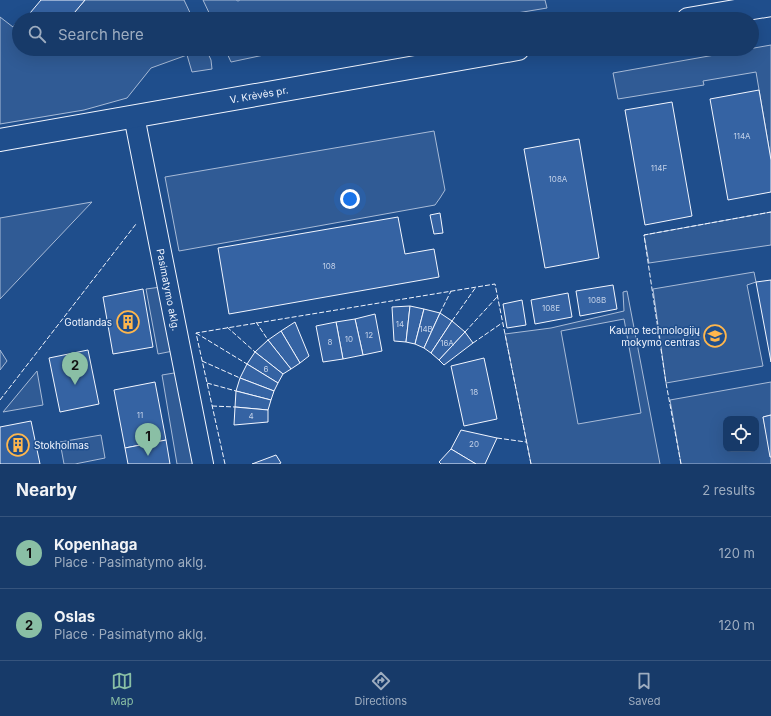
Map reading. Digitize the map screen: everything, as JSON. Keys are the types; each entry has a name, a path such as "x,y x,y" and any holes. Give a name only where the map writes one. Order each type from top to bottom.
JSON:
{"main road":[{"path":"727,12 771,4"},
{"name":"V. Krėvės pr.","path":"0,140 478,56"}],"street":[{"name":"Pasimatymo aklg.","path":"134,116 203,464"}],"shaded area":[{"path":"85,0 184,0 190,12 75,12"},
{"path":"203,0 545,0 547,8 523,12 209,12"},
{"path":"0,17 12,26 12,56 184,56 151,68 127,98 84,110 0,124"},
{"path":"771,45 771,160 756,72 703,81 704,85 618,99 613,73 709,56 759,56 759,47"},
{"path":"187,56 209,56 212,69 192,72"},
{"path":"228,56 259,56 231,62"},
{"path":"434,131 445,190 435,205 179,251 165,177"},
{"path":"92,202 0,299 0,218"},
{"path":"771,212 771,245 649,263 644,235"},
{"path":"754,272 756,282 747,285 763,366 666,383 653,289"},
{"path":"161,287 173,351 158,354 146,289"},
{"path":"627,291 660,464 531,464 505,334 551,328 624,311 623,292","holes":["624,319 641,413 578,424 561,331"]},
{"path":"0,350 7,361 0,370"},
{"path":"37,371 43,405 3,412"},
{"path":"180,372 195,464 177,464 162,375"},
{"path":"771,382 771,415 763,417 771,464 681,464 670,400"},
{"path":"101,435 105,458 75,464 64,464 60,442"}],"building":[{"path":"41,0 85,0 75,12 31,12"},
{"path":"759,90 771,160 771,192 728,200 710,99"},
{"path":"672,102 692,216 645,225 625,110"},
{"path":"579,139 599,258 545,268 524,149"},
{"path":"440,213 443,233 434,234 430,215"},
{"path":"398,217 405,254 434,249 439,277 229,314 218,248"},
{"path":"771,280 771,362 756,282"},
{"path":"613,285 617,309 580,316 576,291"},
{"name":"Gotlandas","path":"143,289 153,347 113,354 103,297"},
{"path":"568,293 572,317 535,324 531,300"},
{"path":"522,300 526,325 507,328 503,304"},
{"path":"410,306 406,342 394,341 392,307"},
{"path":"410,306 424,309 415,344 406,342"},
{"path":"424,309 440,313 424,348 415,344"},
{"path":"440,313 452,321 431,353 424,348"},
{"path":"375,314 382,351 363,355 355,319"},
{"path":"355,319 363,355 343,359 336,322"},
{"path":"452,321 465,332 439,360 431,353"},
{"path":"295,322 309,356 300,363 281,331"},
{"path":"336,322 343,359 323,362 316,326"},
{"path":"281,331 300,363 291,369 268,340"},
{"path":"465,332 473,343 444,365 439,360"},
{"path":"268,340 291,369 283,374 255,352"},
{"path":"88,350 99,404 60,412 49,358"},
{"path":"255,352 283,374 278,383 247,364"},
{"path":"484,358 497,419 464,426 451,366"},
{"path":"247,364 278,383 274,391 240,378"},
{"path":"240,378 274,391 271,400 236,391"},
{"path":"155,382 166,440 125,448 114,390"},
{"path":"236,391 271,400 268,410 235,407"},
{"path":"235,407 268,410 268,422 234,425"},
{"path":"771,415 771,457 770,457 763,417"},
{"name":"Stokholmas","path":"31,421 40,464 0,464 0,427"},
{"path":"461,430 497,438 485,464 476,464 451,449"},
{"path":"166,440 170,464 128,464 125,448"},
{"path":"451,449 476,464 441,464 439,462"},
{"path":"276,455 281,463 279,464 252,464"}],"fence":[{"path":"681,464 666,383 644,235 771,212"},
{"path":"0,400 136,224"},
{"path":"225,464 196,333 495,284 531,464"},
{"path":"452,321 476,287"},
{"path":"440,313 451,291"},
{"path":"465,332 497,297"},
{"path":"256,322 268,340"},
{"path":"473,343 502,323"},
{"path":"227,327 255,352"},
{"path":"196,333 247,364"},
{"path":"202,361 240,378"},
{"path":"207,383 236,391"},
{"path":"212,406 235,407"},
{"path":"497,438 526,442"}],"place":[{"name":"Gotlandas","path":"128,322"},
{"name":"Kauno technologijų mokymo centras","path":"715,336"},
{"name":"Oslas","path":"75,385"},
{"name":"Stokholmas","path":"18,445"},
{"name":"Kopenhaga","path":"148,456"}]}
